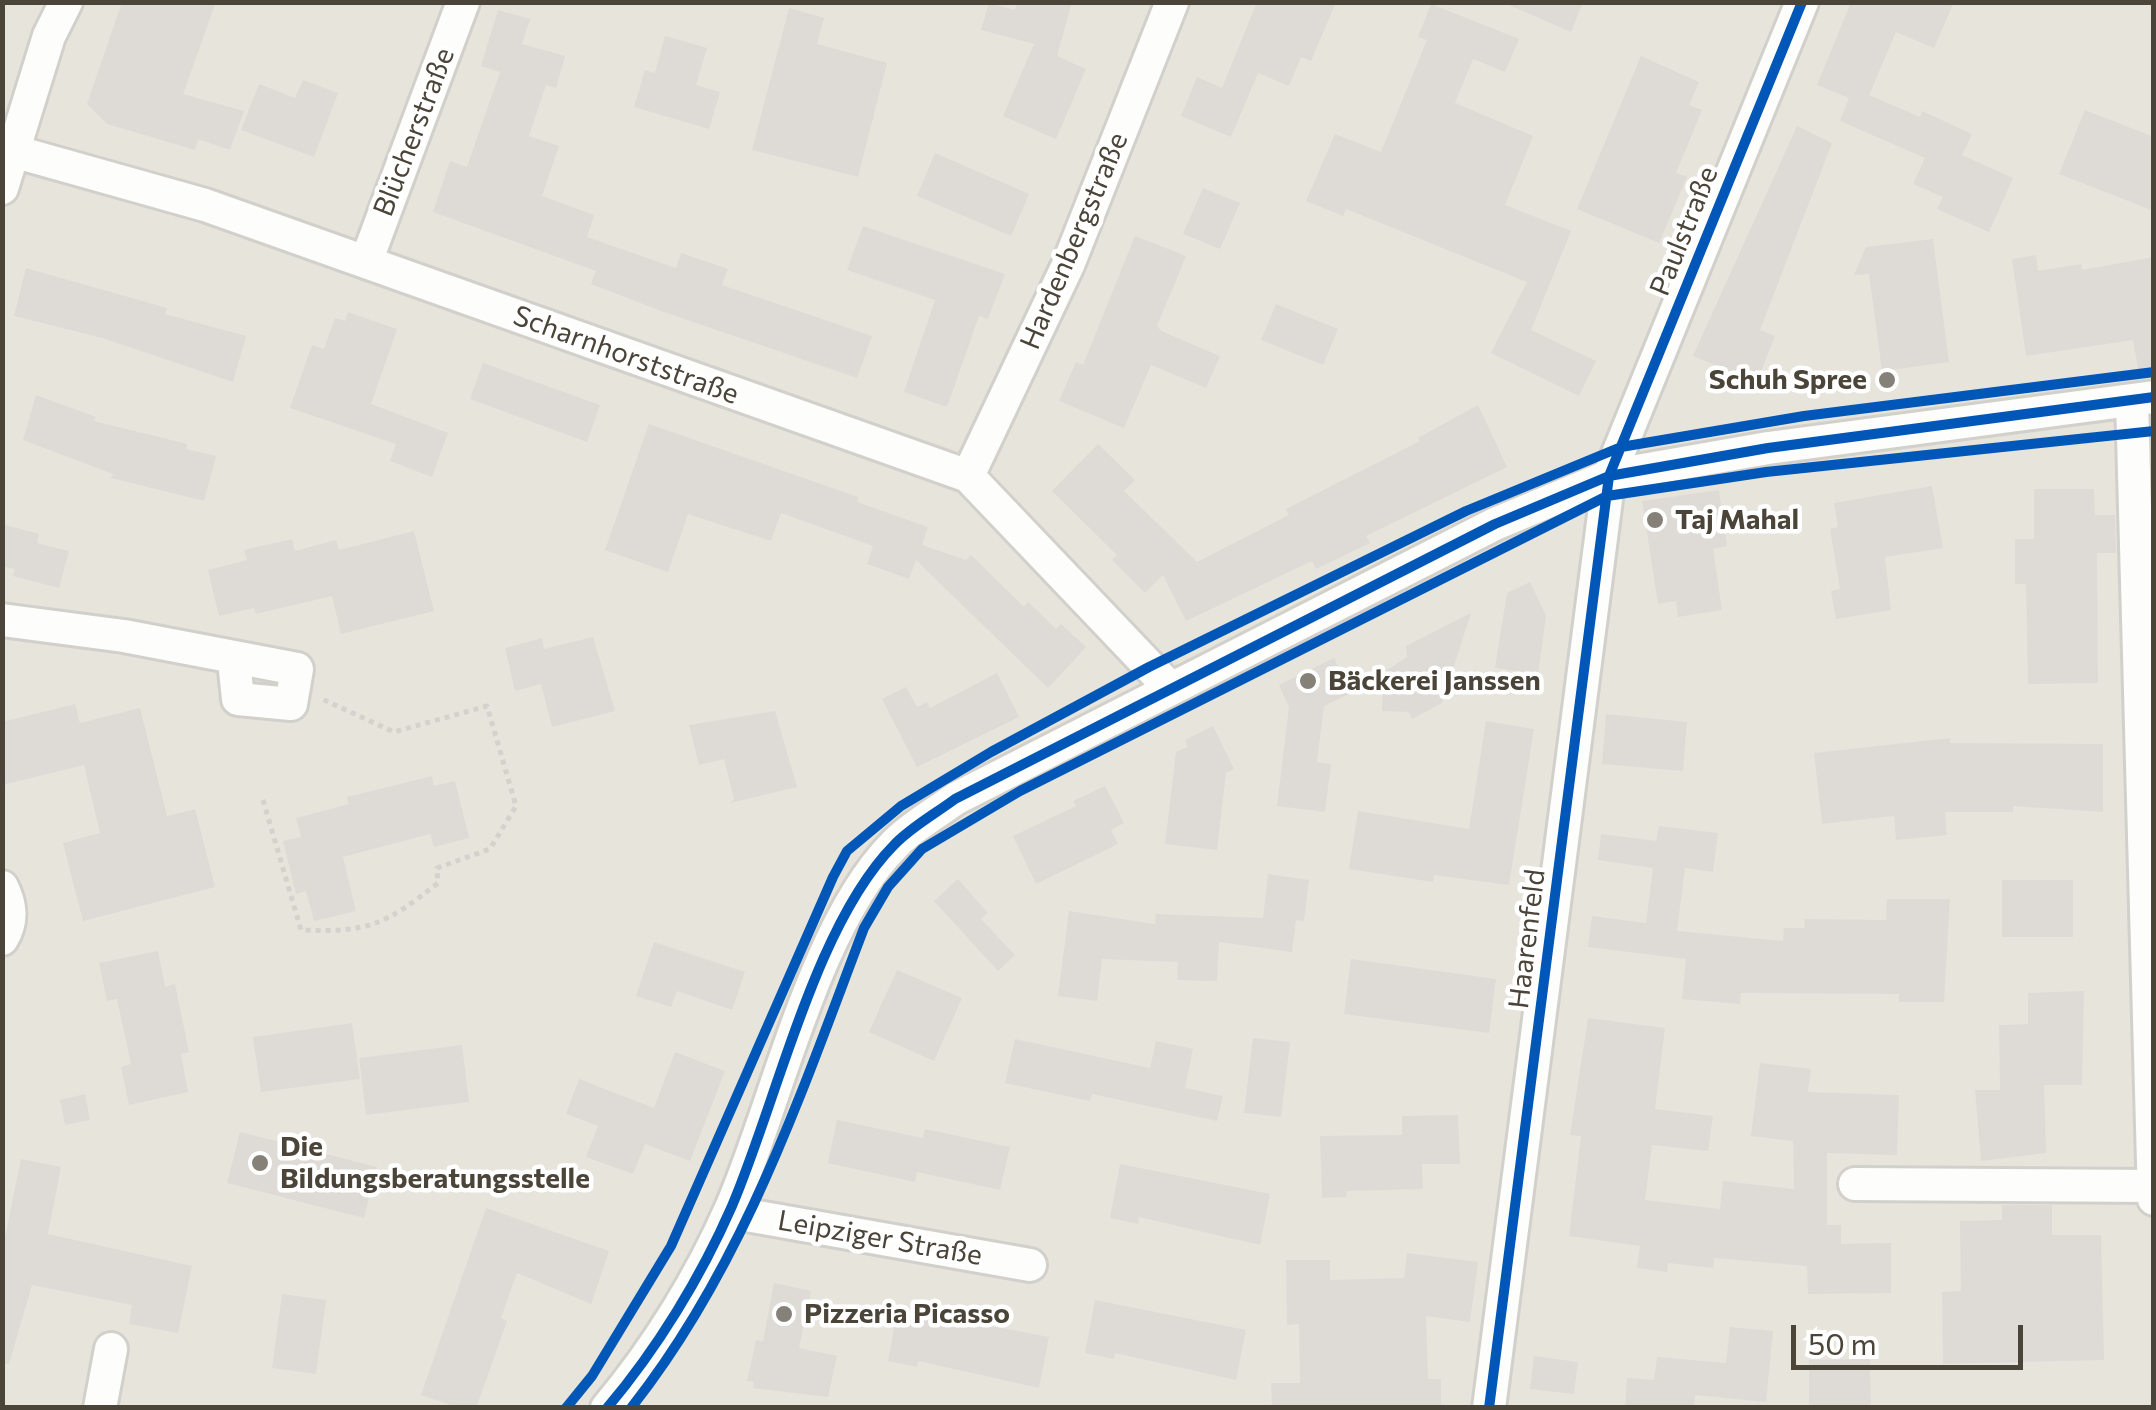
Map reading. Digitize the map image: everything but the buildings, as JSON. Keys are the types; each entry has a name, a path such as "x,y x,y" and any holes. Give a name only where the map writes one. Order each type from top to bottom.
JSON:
{"street":[{"path":"2,188 8,149 49,36 66,2"},
{"name":"Blücherstraße","path":"366,262 463,2"},
{"name":"Hardenbergstraße","path":"968,476 1068,264 1172,2"},
{"name":"Paulstraße","path":"1610,476 1802,2"},
{"name":"Scharnhorststraße","path":"8,149 205,205 968,476 1171,688"},
{"path":"607,1408 649,1352 731,1208 828,950 863,884 895,843 955,799 1495,524 1610,476 1768,448 2143,398 2154,1199"},
{"name":"Haarenfeld","path":"1489,1408 1610,476"},
{"path":"2,620 124,636 296,670 296,689"},
{"path":"2,887 11,904 2,939"},
{"path":"1855,1184 2153,1186"},
{"name":"Leipziger Straße","path":"731,1208 752,1216 1030,1265"},
{"path":"100,1408 111,1349"}],"path":[{"path":"263,800 302,930 346,932 393,919 438,883 438,868 490,849 516,806 487,706 394,732 344,706 296,689"}],"shaded area":[{"path":"3,3 2153,3 2153,1407 3,1407"}],"cycle path":[{"path":"1489,1408 1609,476 1802,2"},
{"path":"566,1408 592,1376 671,1246 847,851 901,806 991,752 1149,667 1466,511 1621,447 1804,416 2154,372"},
{"path":"607,1408 660,1337 720,1233 749,1164 800,1016 842,920 866,879 894,845 955,799 1495,524 1609,476 1768,448 2154,397"},
{"path":"631,1408 671,1353 738,1238 792,1116 864,928 888,887 922,849 1020,791 1607,496 1766,472 2154,431"}],"place":[{"name":"Schuh Spree","path":"1887,380"},
{"name":"Taj Mahal","path":"1655,520"},
{"name":"Bäckerei Janssen","path":"1308,681"},
{"name":"Die Bildungsberatungsstelle","path":"260,1163"},
{"name":"Pizzeria Picasso","path":"784,1314"}]}
